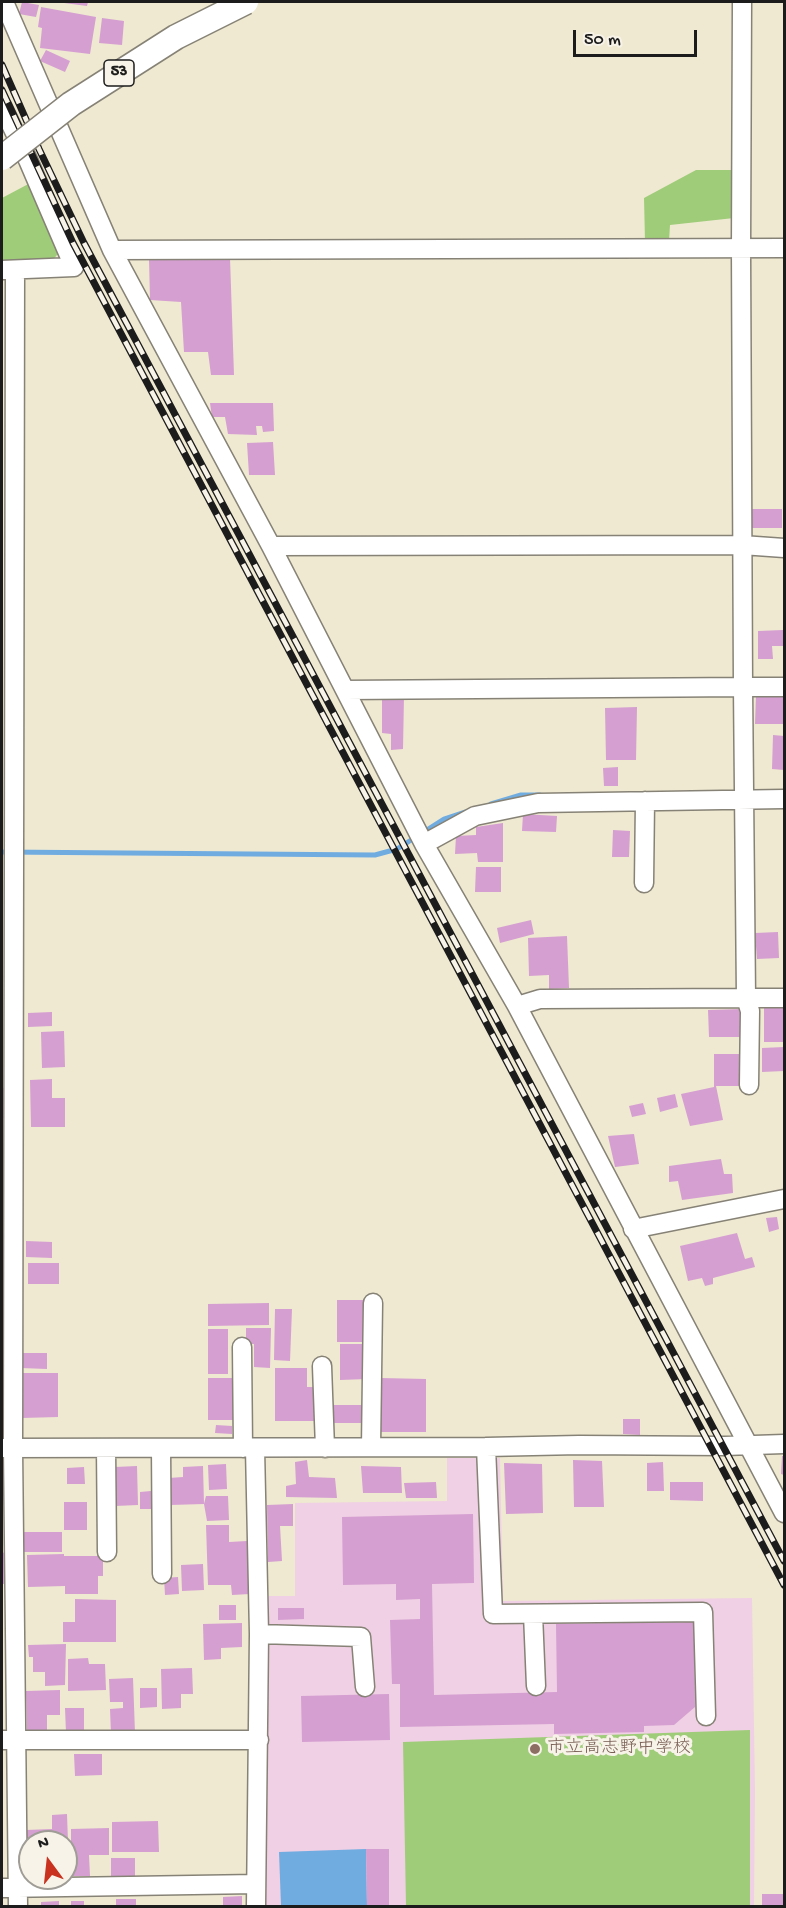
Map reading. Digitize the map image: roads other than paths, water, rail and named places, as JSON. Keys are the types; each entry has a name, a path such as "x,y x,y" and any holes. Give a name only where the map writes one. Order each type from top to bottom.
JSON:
{"main road":[{"name":"53","path":"2,158 71,104 176,37 246,2"}],"street":[{"path":"4,2 112,250 271,546 424,844 517,1006 784,1513"},
{"path":"742,2 742,545 746,998 750,1011 749,1085"},
{"path":"2,106 74,267 8,270 14,571 8,866 7,1448 12,1894 256,1884"},
{"path":"112,250 784,248"},
{"path":"271,546 742,545 784,548"},
{"path":"345,690 784,687"},
{"path":"424,844 475,816 538,802 784,799"},
{"path":"644,883 645,801"},
{"path":"517,1006 540,999 784,998"},
{"path":"633,1229 784,1199"},
{"path":"371,1447 373,1303"},
{"path":"242,1347 259,1634 256,1906"},
{"path":"322,1366 325,1448"},
{"path":"7,1448 784,1444"},
{"path":"486,1447 493,1614 703,1612 706,1716"},
{"path":"106,1448 107,1552"},
{"path":"161,1448 162,1574"},
{"path":"533,1614 536,1686"},
{"path":"259,1634 361,1636 366,1687"},
{"path":"9,1740 259,1740"}],"water":[{"path":"366,1849 367,1906 281,1906 279,1852"}],"waterway":[{"path":"491,804 521,795 540,795"},
{"path":"2,852 375,855 397,849 444,819 465,812"}],"railway":[{"path":"2,65 84,243 784,1561"},
{"path":"2,90 73,243 784,1585"}],"place":[{"name":"市立高志野中学校","path":"535,1749"}]}
